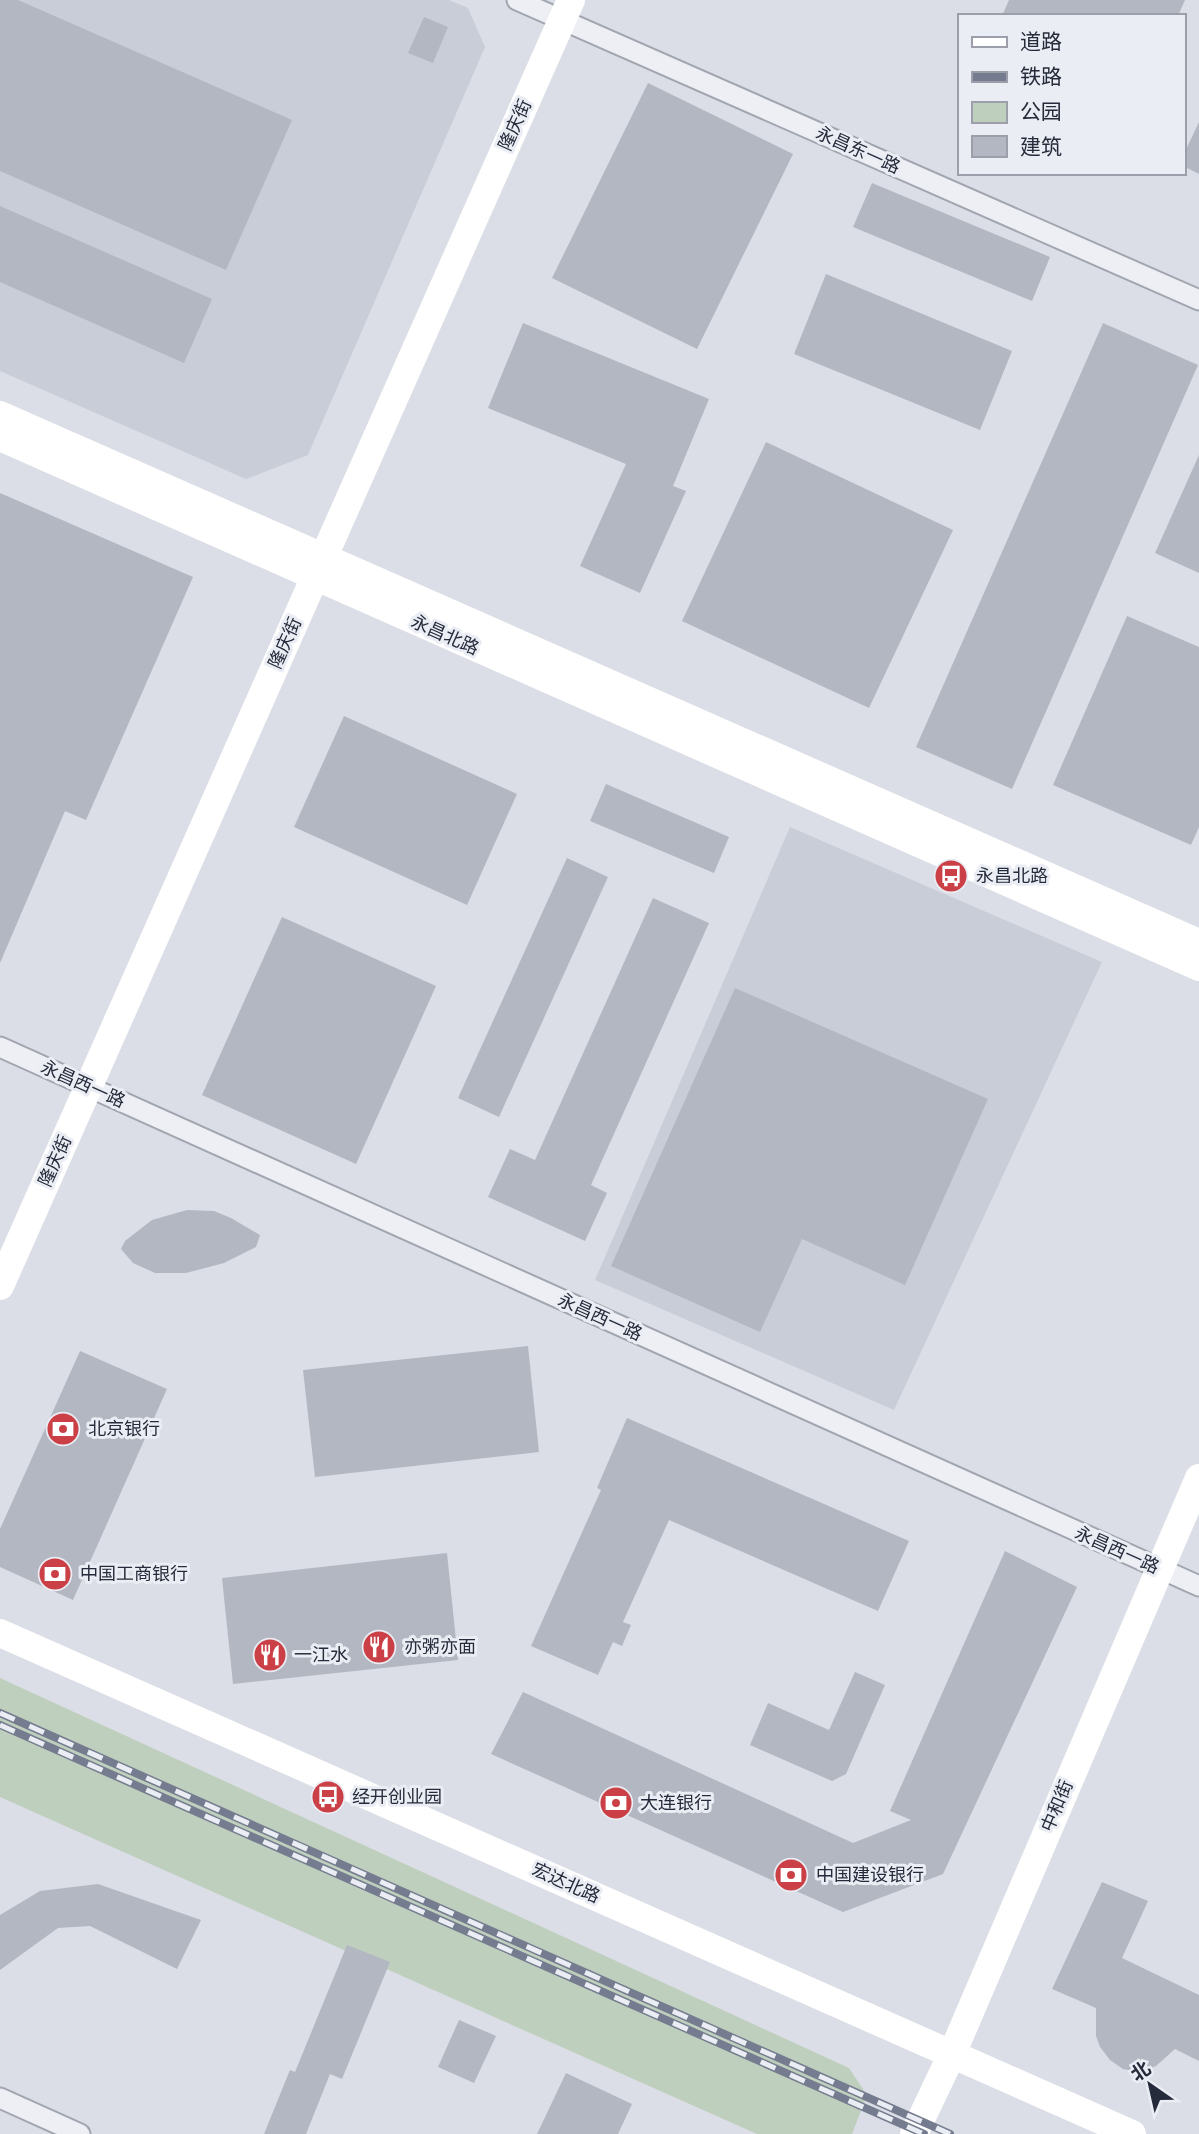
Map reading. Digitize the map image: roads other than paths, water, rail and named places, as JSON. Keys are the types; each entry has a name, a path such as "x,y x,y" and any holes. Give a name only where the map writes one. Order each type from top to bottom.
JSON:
{"street":[{"name":"永昌东一路","path":"517,0 566,10 1199,300"},
{"name":"隆庆街","path":"0,1286 566,10"},
{"name":"永昌北路","path":"0,415 319,567 1199,967"},
{"name":"永昌北路","path":"0,436 319,567 1199,943"},
{"name":"永昌西一路","path":"0,1047 1199,1586"},
{"name":"中和街","path":"914,2134 952,2054 1199,1478"},
{"name":"宏达北路","path":"0,1633 1132,2134"},
{"path":"0,2098 80,2134"}],"railway":[{"path":"0,1713 950,2134"},
{"path":"0,1725 924,2134"}],"place":[{"name":"永昌北路","path":"951,876"},
{"name":"北京银行","path":"63,1429"},
{"name":"中国工商银行","path":"55,1574"},
{"name":"亦粥亦面","path":"379,1647"},
{"name":"一江水","path":"270,1655"},
{"name":"经开创业园","path":"328,1797"},
{"name":"大连银行","path":"616,1803"},
{"name":"中国建设银行","path":"791,1875"}]}
